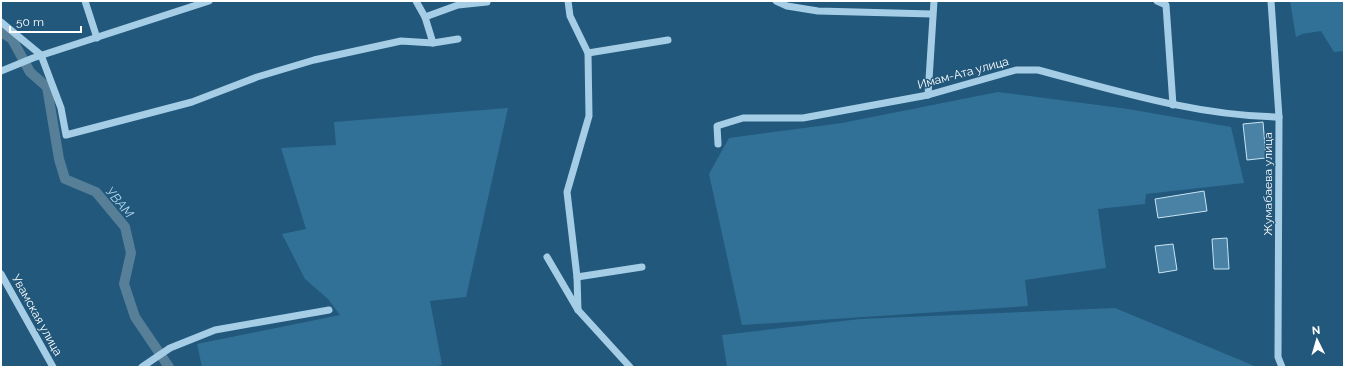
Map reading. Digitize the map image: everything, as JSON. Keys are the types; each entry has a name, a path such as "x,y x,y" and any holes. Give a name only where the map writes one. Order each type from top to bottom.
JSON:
{"street":[{"path":"85,1 97,38"},
{"path":"1,71 32,58 209,1"},
{"path":"416,1 425,18 433,43"},
{"path":"568,1 570,16 588,53 589,116 567,192 577,277 578,310"},
{"path":"776,1 787,6 818,11 932,14"},
{"path":"928,95 934,1"},
{"path":"1157,1 1166,6 1173,105"},
{"name":"Жумабаева улица","path":"1271,1 1279,117 1278,357 1282,367"},
{"path":"425,18 458,5 487,2"},
{"path":"1,22 41,56 61,108 66,134 192,102 258,77 314,60 401,41 433,43 458,39"},
{"path":"588,53 668,40"},
{"name":"Имам-Ата улица","path":"718,144 717,126 743,118 803,118 928,95 1016,70 1038,70 1173,105 1256,116 1279,117"},
{"path":"547,257 578,310 630,367"},
{"path":"577,277 642,266"},
{"name":"Увамская улица","path":"1,274 53,367"},
{"path":"142,367 170,348 215,330 329,310"}],"shaded area":[{"path":"1290,1 1344,1 1344,51 1334,52 1321,31 1302,34 1296,37"},
{"path":"998,92 1128,109 1231,127 1244,183 1146,194 1145,204 1098,209 1106,268 1025,280 1028,306 742,325 709,174 729,138 842,123"},
{"path":"508,108 466,297 430,301 442,365 432,367 202,367 197,344 340,315 328,299 305,279 282,234 306,229 281,148 336,145 334,122"},
{"path":"1115,308 1257,367 727,367 722,335 860,319"}],"building":[{"path":"1263,122 1266,158 1247,160 1243,124"},
{"path":"1204,191 1207,211 1158,218 1155,199"},
{"path":"1227,238 1229,269 1214,269 1212,239"},
{"path":"1173,244 1177,270 1159,273 1155,246"}],"waterway":[{"name":"УВАМ","path":"1,32 12,39 30,72 47,87 59,159 65,179 96,192 125,227 131,253 124,284 135,317 169,367"}]}
